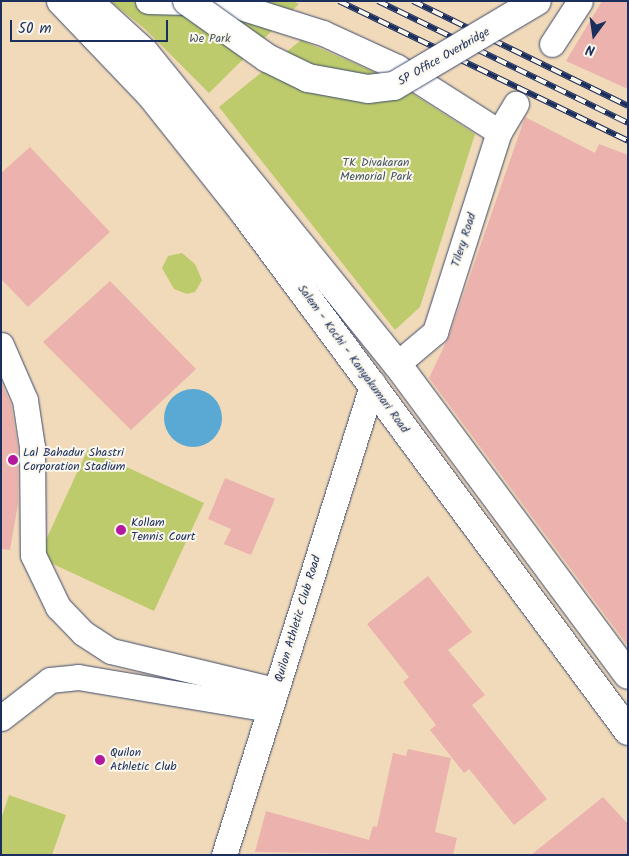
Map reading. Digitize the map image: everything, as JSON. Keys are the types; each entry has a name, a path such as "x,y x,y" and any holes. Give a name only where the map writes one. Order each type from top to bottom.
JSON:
{"main road":[{"name":"Salem - Kochi - Kanyakumari Road","path":"61,1 150,94 373,383 628,731"},
{"path":"88,1 145,53 397,364 628,675"},
{"name":"SP Office Overbridge","path":"187,1 267,58 308,78 368,89 394,86 537,1"}],"street":[{"path":"148,1 228,3 323,33 397,67 499,132"},
{"path":"552,44 580,1"},
{"name":"Tilery Road","path":"397,364 435,332 499,132 516,104"},
{"path":"1,345 15,371 29,428 33,555 58,607 83,633 111,651 272,700"},
{"name":"Quilon Athletic Club Road","path":"224,855 373,383"},
{"path":"1,718 50,680 78,677 272,700"}],"green space":[{"name":"We Park","path":"110,1 293,1 299,4 209,93 145,29"},
{"name":"TK Divakaran Memorial Park","path":"301,40 388,78 475,134 420,307 395,330 219,107"},
{"path":"182,253 195,264 202,280 195,292 187,294 174,289 162,268 168,256"},
{"name":"Kollam Tennis Court","path":"88,449 204,503 154,611 38,557"},
{"path":"9,795 66,815 52,855 1,855 1,819"}],"water":[{"path":"193,389 204,391 217,402 222,418 220,429 209,442 193,447 182,445 169,434 164,418 166,407 177,394"}],"building":[{"path":"602,1 628,1 628,89 566,61"},
{"path":"525,117 595,153 599,144 628,155 628,646 429,378 449,336"},
{"path":"30,147 110,232 28,307 1,279 1,173"},
{"path":"110,281 196,369 131,430 43,342"},
{"name":"Lal Bahadur Shastri Corporation Stadium","path":"1,382 11,404 18,448 18,504 10,550 1,549"},
{"path":"225,478 275,499 251,555 224,544 231,529 208,519"},
{"path":"428,576 472,632 448,650 485,695 472,705 547,799 514,825 469,769 464,773 430,730 436,725 403,682 409,677 367,624"},
{"path":"408,749 451,758 435,832 457,838 453,855 255,852 266,811 369,840 373,826 377,827 393,753 406,756"},
{"path":"603,797 628,824 628,855 531,855"}],"railway":[{"path":"339,1 628,141"},
{"path":"378,1 628,123"},
{"path":"413,1 628,106"}],"place":[{"name":"Lal Bahadur Shastri Corporation Stadium","path":"13,460"},
{"name":"Kollam Tennis Court","path":"121,530"},
{"name":"Quilon Athletic Club","path":"100,760"}]}
